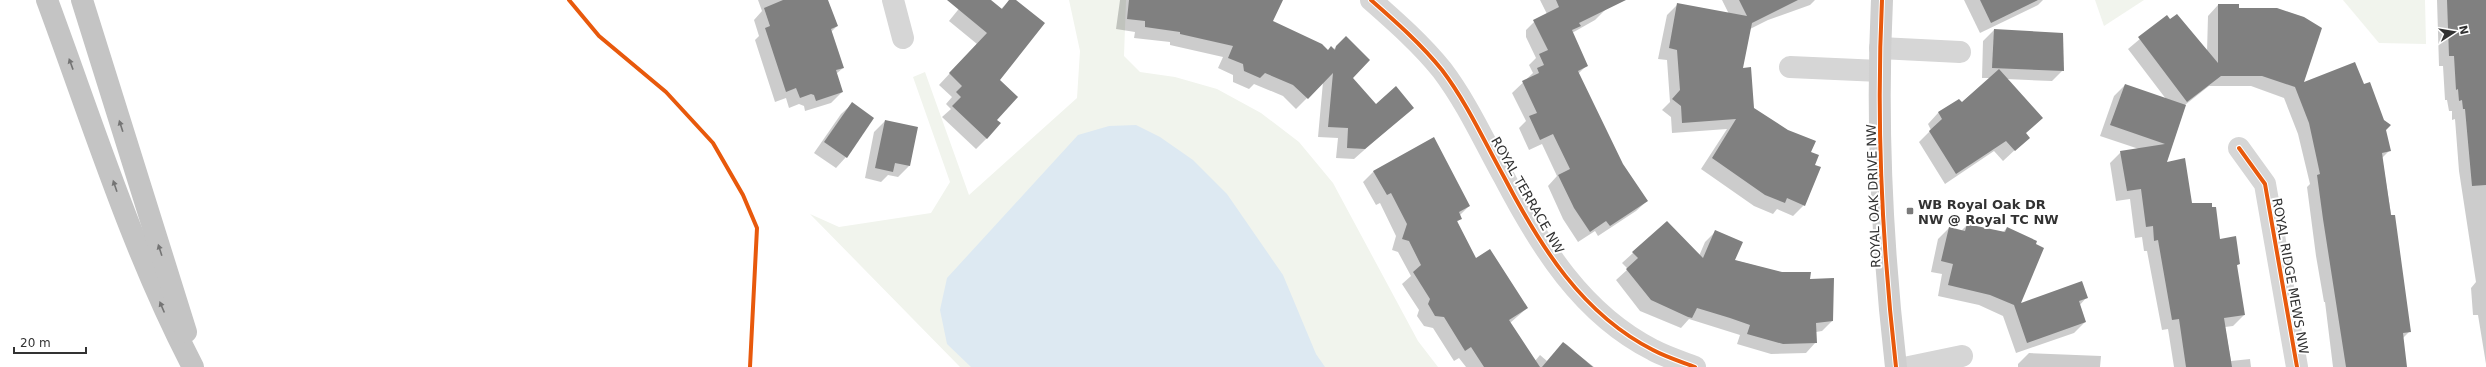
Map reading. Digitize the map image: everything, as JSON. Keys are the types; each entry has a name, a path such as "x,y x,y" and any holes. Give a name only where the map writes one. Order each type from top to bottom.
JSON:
{"highway":[{"path":"47,0 126,218 164,311 193,367"},
{"path":"82,0 197,367"}],"street":[{"path":"893,0 903,38"},
{"name":"ROYAL TERRACE NW","path":"1371,0 1410,34 1442,71 1476,124 1536,235 1568,281 1602,316 1653,350 1695,367"},
{"name":"ROYAL OAK DRIVE NW","path":"1882,0 1880,48 1880,181 1886,279 1896,367"},
{"path":"1880,48 1960,52"},
{"path":"1790,67 1880,70"},
{"name":"ROYAL RIDGE MEWS NW","path":"2239,148 2265,184 2297,367"},
{"path":"1909,367 1962,356"}],"shaded area":[{"path":"1069,0 1126,0 1124,56 1140,72 1175,77 1217,89 1261,113 1299,142 1333,183 1418,341 1438,367 960,367 810,214 839,227 931,213 950,182 913,77 925,72 969,195 1077,98 1080,51"},
{"path":"2095,0 2144,0 2104,26"},
{"path":"2343,0 2425,0 2426,44 2379,43"},
{"path":"1136,125 1160,137 1193,160 1227,194 1283,275 1316,354 1325,367 971,367 947,344 940,310 947,278 1078,135 1109,126"}],"building":[{"path":"783,0 828,0 838,26 831,29 844,68 836,70 843,92 816,101 814,95 811,94 800,98 796,88 786,92 765,28 770,26 764,8"},
{"path":"947,0 991,0 1002,9 1009,0 1016,0 1045,23 1000,80 1018,97 997,120 1001,123 987,139 952,106 961,97 956,92 962,86 949,73 987,33"},
{"path":"1129,0 1283,0 1273,21 1322,44 1328,50 1331,46 1335,50 1336,46 1346,36 1370,60 1353,78 1376,104 1396,86 1414,108 1365,149 1347,148 1348,128 1328,127 1333,73 1308,99 1293,85 1265,73 1260,78 1244,71 1243,64 1228,58 1233,46 1180,34 1180,32 1145,27 1145,21 1127,19"},
{"path":"1556,0 1626,0 1579,23 1581,26 1572,30 1588,66 1578,71 1623,164 1648,201 1610,226 1606,221 1590,232 1574,208 1558,175 1570,169 1553,134 1540,140 1529,116 1537,113 1522,81 1539,73 1537,68 1544,65 1539,54 1548,50 1533,20 1559,7"},
{"path":"1739,0 1798,0 1752,23 1743,68 1751,67 1754,108 1788,130 1816,141 1811,152 1819,155 1815,165 1821,167 1805,206 1787,198 1785,203 1765,195 1712,158 1736,119 1682,123 1681,106 1672,99 1680,90 1677,50 1669,48 1677,3 1747,16"},
{"path":"1980,0 2038,0 1991,23"},
{"path":"2447,0 2486,0 2486,185 2472,186 2465,109 2463,109 2462,100 2459,101 2458,89 2456,90 2454,56 2449,56"},
{"path":"2218,4 2239,4 2239,8 2277,8 2304,17 2322,28 2304,82 2355,62 2364,84 2370,82 2384,120 2391,125 2386,130 2391,151 2382,153 2391,215 2395,215 2411,332 2403,333 2407,367 2346,367 2317,175 2320,174 2309,123 2295,87 2262,76 2221,76 2187,102 2138,37 2167,15 2170,19 2177,14 2218,63"},
{"path":"1994,29 2063,33 2064,71 1992,68"},
{"path":"1999,69 2043,118 2026,133 2030,138 2015,151 2006,141 1956,174 1929,131 1942,119 1938,112 1959,99 1962,102"},
{"path":"2125,84 2186,105 2167,162 2185,158 2192,203 2212,203 2212,207 2216,207 2220,239 2236,236 2240,264 2237,265 2245,315 2224,318 2232,367 2186,367 2179,319 2172,320 2158,240 2154,241 2153,226 2146,227 2141,189 2127,191 2120,151 2165,144 2110,125"},
{"path":"852,102 874,118 847,158 824,142"},
{"path":"885,120 918,127 910,166 895,163 893,172 875,168"},
{"path":"1434,137 1470,206 1459,212 1462,219 1457,221 1476,258 1490,249 1528,308 1509,320 1540,367 1484,367 1471,347 1465,351 1444,317 1435,316 1428,304 1430,299 1413,272 1421,265 1409,241 1402,239 1407,224 1391,193 1387,195 1373,171"},
{"path":"1667,221 1703,258 1715,230 1743,242 1735,260 1782,272 1811,272 1810,279 1834,278 1833,321 1816,323 1817,343 1783,344 1747,334 1750,325 1730,318 1697,308 1692,318 1651,300 1626,269 1638,258 1632,252"},
{"path":"1967,224 2005,232 2007,227 2037,241 2036,244 2044,248 2021,303 2082,281 2088,298 2079,301 2086,322 2027,343 2014,305 1990,295 1948,285 1953,264 1941,261 1949,227 1965,231"},
{"path":"1563,342 1567,345 1593,367 1542,367"}],"cycle path":[{"path":"569,0 599,36 666,92 713,143 743,195 757,228 750,367"},
{"path":"1371,0 1417,42 1442,70 1467,109 1532,228 1565,276 1584,298 1628,335 1658,353 1695,367"},
{"path":"1882,0 1880,46 1880,138 1887,275 1896,367"},
{"path":"2239,148 2265,184 2297,367"}],"place":[{"name":"WB Royal Oak DR NW @ Royal TC NW","path":"1910,211"}]}
